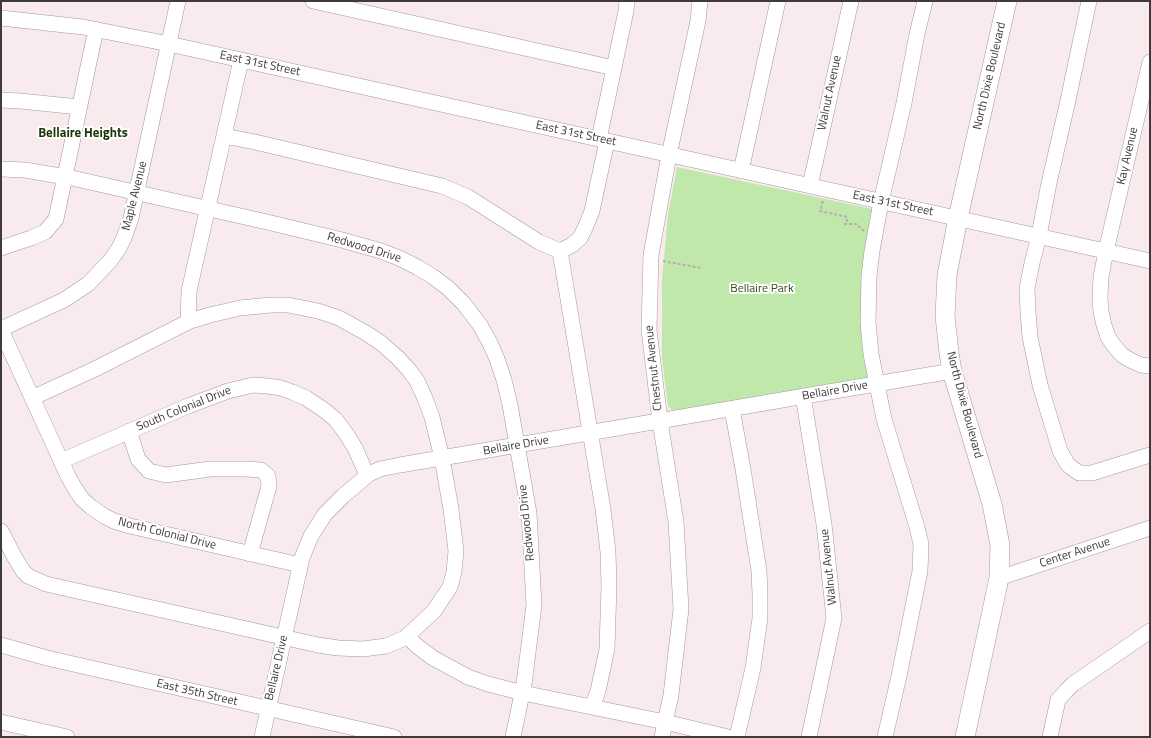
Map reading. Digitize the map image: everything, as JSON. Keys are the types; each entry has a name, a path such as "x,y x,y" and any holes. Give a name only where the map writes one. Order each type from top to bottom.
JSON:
{"main road":[{"name":"North Dixie Boulevard","path":"965,737 999,578 1000,545 992,504 952,371 945,316 947,276 958,218 1007,1"}],"street":[{"name":"Maple Avenue","path":"1,329 64,300 88,284 110,261 124,238 137,193 178,1"},
{"path":"313,1 614,68"},
{"path":"224,136 442,186 468,197 539,242 560,251 572,245 580,238 592,211 614,68 627,1"},
{"name":"Chestnut Avenue","path":"664,730 671,696 681,609 676,522 660,421 649,330 651,255 669,155 698,21 700,1"},
{"path":"741,171 778,1"},
{"name":"Walnut Avenue","path":"810,186 851,1"},
{"path":"885,737 920,572 921,544 884,419 871,354 868,322 869,276 881,202 906,95 917,34 926,1"},
{"path":"1089,1 1027,288 1030,337 1040,385 1060,451 1068,465 1079,473 1092,473 1150,455"},
{"name":"East 31st Street","path":"1,18 96,29 168,44 1150,261"},
{"path":"1,248 45,232 57,215 96,29"},
{"path":"188,322 189,291 241,60"},
{"name":"Kay Avenue","path":"1150,62 1106,251 1101,277 1100,298 1104,325 1108,337 1114,347 1122,355 1135,363 1150,366"},
{"path":"1,100 79,107"},
{"name":"Redwood Drive","path":"1,169 25,170 64,177 208,209 380,251 405,261 432,276 448,288 464,304 480,325 490,343 504,380 510,405 529,513 534,605 523,692 513,737"},
{"path":"560,251 603,509 608,552 609,585 607,649 598,691 592,707"},
{"path":"1,531 23,571 35,580 46,584 284,638 338,648 363,649 386,646 407,636 434,611 450,587 454,572 456,552 454,531 442,458 432,417 424,396 417,381 398,358 381,343 339,318 318,311 288,305 240,308 188,322 95,369 32,398"},
{"name":"North Colonial Drive","path":"1,329 74,487 82,499 91,507 114,521 130,526 300,565"},
{"name":"Bellaire Drive","path":"262,737 302,558 311,536 325,514 367,475 380,470 442,458 952,371"},
{"name":"South Colonial Drive","path":"61,461 188,406 234,389 253,385 281,388 306,398 324,410 336,420 345,432 355,448 367,475"},
{"name":"Walnut Avenue","path":"803,396 824,524 834,618 809,737"},
{"path":"732,409 743,469 757,563 760,594 760,618 752,668 737,737"},
{"path":"129,431 138,459 149,471 166,475 210,469 261,470 268,476 269,486 250,554"},
{"name":"Center Avenue","path":"999,578 1150,528"},
{"path":"1050,737 1058,700 1072,684 1150,631"},
{"path":"407,636 433,658 468,677 488,684 592,707 664,730 728,737"},
{"name":"East 35th Street","path":"1,645 47,658 394,737"},
{"path":"1,722 67,737"}],"path":[{"path":"823,200 820,211 847,217 847,224"},
{"path":"844,224 856,224 864,232 863,237"},
{"path":"661,261 701,268"}],"green space":[{"name":"Bellaire Park","path":"677,167 877,210 864,335 868,378 673,411 668,406 662,358 662,279 668,215"}],"district":[{"name":"Bellaire Heights","path":"83,134"}]}
